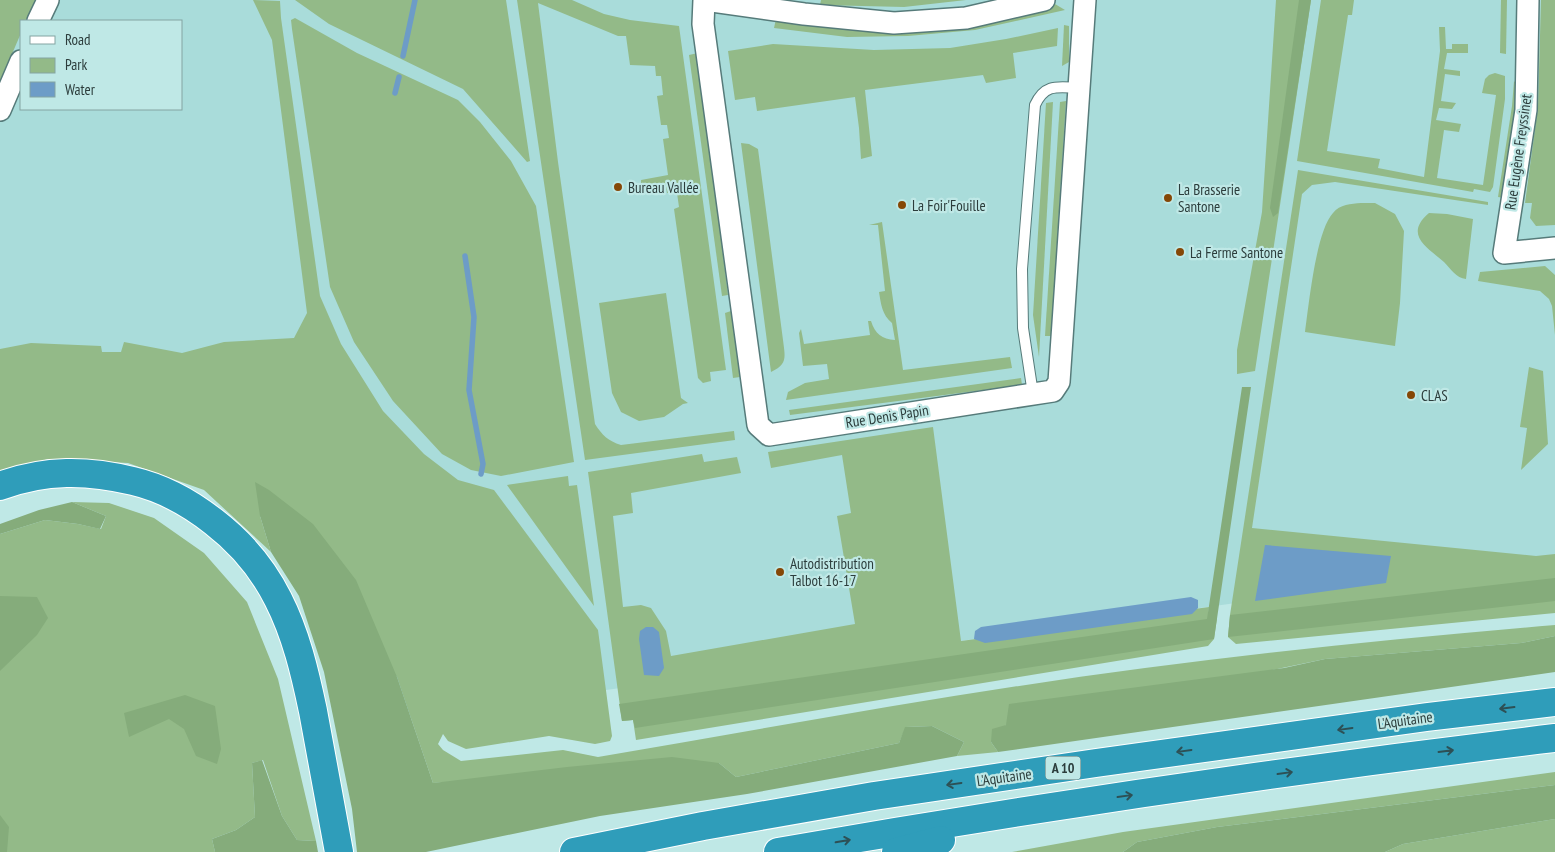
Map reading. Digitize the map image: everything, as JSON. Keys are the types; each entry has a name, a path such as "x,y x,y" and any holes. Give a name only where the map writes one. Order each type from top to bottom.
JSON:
{"highway":[{"path":"0,486 20,479 56,473 100,473 158,489 193,506 226,531 239,544 255,562 278,598 295,640 310,700 331,844"},
{"path":"0,503 48,490 82,488 122,493 143,499 175,514 210,537 223,550 254,588 274,624 287,664 331,844"},
{"name":"L'Aquitaine","path":"574,852 703,826 884,794 1427,717 1555,702"},
{"name":"A 10","path":"778,852 1092,800 1423,753 1555,738"},
{"path":"896,852 1092,800"}],"street":[{"path":"38,20 48,0"},
{"path":"704,0 733,2 804,14 894,23 966,18 1044,0"},
{"name":"Rue Denis Papin","path":"704,0 703,24 758,425 769,435 1053,391 1059,382 1085,0"},
{"name":"Rue Eugène Freyssinet","path":"1528,0 1526,110 1504,253 1555,248"},
{"path":"0,110 20,63"}],"lane":[{"path":"1033,394 1023,328 1022,269 1035,105 1040,95 1047,89 1079,88"}],"shaded area":[{"path":"0,0 1555,0 1555,559 410,717 269,490 0,438"}],"green space":[{"path":"0,0 36,0 26,20 20,20 20,35 0,82"},
{"path":"253,0 280,1 320,296 341,344 383,411 424,454 458,480 494,490 598,630 612,736 610,741 595,744 549,736 466,749 448,741 443,734 438,744 443,750 461,761 563,750 598,757 1076,677 1247,655 1555,625 1555,636 1521,643 1325,659 1006,725 991,742 998,752 957,756 964,742 932,726 906,727 899,743 736,777 719,763 433,783 397,677 260,516 271,552 204,490 128,463 48,459 0,474 0,349 31,343 101,346 102,352 121,352 124,342 182,353 224,342 294,338 307,313 272,40"},
{"path":"295,0 506,0 530,161 527,162 463,89 329,24"},
{"path":"517,0 572,0 604,14 630,20 679,26 726,370 710,372 711,381 703,383 698,378 674,209 679,207 677,193 667,193 666,186 641,189 641,180 668,175 663,139 669,138 667,125 661,125 657,96 663,95 661,76 656,76 655,66 630,65 626,36 618,36 538,3 558,162 595,424 612,442 621,445 734,431 735,440 585,460"},
{"path":"821,0 966,0 904,7 820,5"},
{"path":"1276,0 1311,0 1255,371 1237,374 1237,350 1262,212"},
{"path":"1299,0 1311,0 1278,213 1273,217 1270,208"},
{"path":"1321,0 1354,0 1352,15 1348,15 1327,151 1380,159 1378,168 1424,177 1440,51 1439,27 1445,27 1446,49 1452,49 1452,44 1468,44 1468,53 1447,53 1444,69 1460,71 1460,76 1445,74 1441,101 1456,103 1452,109 1439,108 1436,120 1461,124 1459,132 1444,130 1437,178 1483,185 1496,95 1482,93 1485,79 1495,73 1505,76 1505,99 1493,187 1490,192 1474,189 1473,192 1297,161"},
{"path":"1501,0 1507,0 1506,54 1500,53"},
{"path":"1541,0 1555,0 1555,225 1536,226 1530,218 1532,203 1525,203 1538,107"},
{"path":"1055,4 1065,10 975,30 908,36 847,37 774,28 776,19 979,20"},
{"path":"295,18 357,53 458,100 480,122 511,161 536,206 574,462 501,476 471,470 442,454 393,401 354,342 330,287 292,29 291,20"},
{"path":"1064,25 1069,26 1069,62 1062,66"},
{"path":"1058,28 1057,46 1013,53 1016,78 986,83 983,75 865,90 872,156 861,159 855,97 757,111 755,97 735,100 728,51 773,44 874,50 950,48"},
{"path":"698,53 728,295 722,296 689,55"},
{"path":"1514,81 1520,89 1505,198 1498,197"},
{"path":"1066,101 1051,336 1045,336 1060,102"},
{"path":"1053,102 1039,357 1033,315 1046,103"},
{"path":"741,143 749,144 758,149 784,351 783,363 771,372"},
{"path":"1298,170 1488,202 1488,205 1335,182 1312,185 1302,194 1252,528 1536,556 1555,554 1555,613 1236,644 1228,637"},
{"path":"1361,203 1375,203 1395,214 1404,231 1400,303 1395,346 1305,332 1314,269 1327,222 1339,208"},
{"path":"1429,213 1473,219 1466,279 1456,275 1421,241 1418,228"},
{"path":"882,222 903,370 1010,357 1012,368 786,400 788,392 805,383 829,379 827,364 803,366 799,333 801,329 804,344 870,335 868,321 871,321 880,335 895,340 892,323 884,313 879,292 885,291 878,225 869,225"},
{"path":"1545,266 1555,275 1555,335 1552,306 1549,299 1540,291 1478,281 1480,272"},
{"path":"666,293 681,398 688,403 683,404 664,417 639,421 621,412 612,393 599,303"},
{"path":"731,311 740,377 733,378 725,313"},
{"path":"1529,367 1543,371 1548,444 1521,470 1527,428 1520,427"},
{"path":"1021,378 1022,385 790,415 789,410"},
{"path":"1242,387 1251,387 1214,639 635,728 633,720 622,721 619,704 1207,619"},
{"path":"933,427 961,641 1209,607 1208,619 1217,618 1214,639 1208,646 636,740 633,720 622,721 588,472 702,454 704,462 737,457 741,473 631,493 633,513 613,516 623,607 641,605 651,608 666,631 671,656 855,624 837,516 851,513 842,455 771,468 768,452"},
{"path":"568,476 569,486 577,485 594,606 507,485"},
{"path":"255,482 269,490 313,524 356,580 397,677 433,783 672,757 719,763 736,777 899,743 905,727 932,726 964,742 957,756 747,794 600,816 426,852 357,852 352,809 324,672 299,596 271,552 260,516"},
{"path":"72,502 109,503 154,518 204,553 247,602 278,679 316,841 297,840 282,816 263,760 252,763 255,817 236,830 212,839 215,852 0,852 0,534 45,520 101,529 106,516"},
{"path":"72,502 106,516 100,529 45,520 0,534 0,524 39,510"},
{"path":"1555,578 1555,601 1228,637 1230,615"},
{"path":"0,596 37,597 48,618 37,635 0,671"},
{"path":"1555,636 1555,672 998,752 991,742 992,729 1006,725 1009,704 1284,668 1325,659 1521,643"},
{"path":"185,695 215,706 221,749 217,764 196,756 184,729 169,719 129,737 124,713"},
{"path":"262,760 282,816 297,840 316,841 318,852 215,852 212,839 236,830 255,817 252,763"},
{"path":"1555,772 1555,785 1217,827 1137,842 1123,852 1012,852 1123,832"},
{"path":"1555,785 1555,819 1403,844 1385,852 1123,852 1137,842 1217,827"},
{"path":"0,815 9,827 7,852 0,852"},
{"path":"1555,819 1555,852 1385,852 1403,844"}],"water":[{"path":"1265,545 1391,556 1386,583 1255,601"},
{"path":"1191,597 1198,600 1198,608 1192,614 985,643 974,639 975,631 981,627"},
{"path":"646,627 653,627 659,632 664,668 659,676 644,675 639,639 640,631"}],"waterway":[{"path":"403,56 415,0"},
{"path":"395,93 399,77"},
{"path":"465,256 474,317 469,390 483,464 481,474"}],"place":[{"name":"Bureau Vallée","path":"618,187"},
{"name":"La Brasserie Santone","path":"1168,198"},
{"name":"La Foir'Fouille","path":"902,205"},
{"name":"La Ferme Santone","path":"1180,252"},
{"name":"CLAS","path":"1411,395"},
{"name":"Autodistribution Talbot 16-17","path":"780,572"}]}
